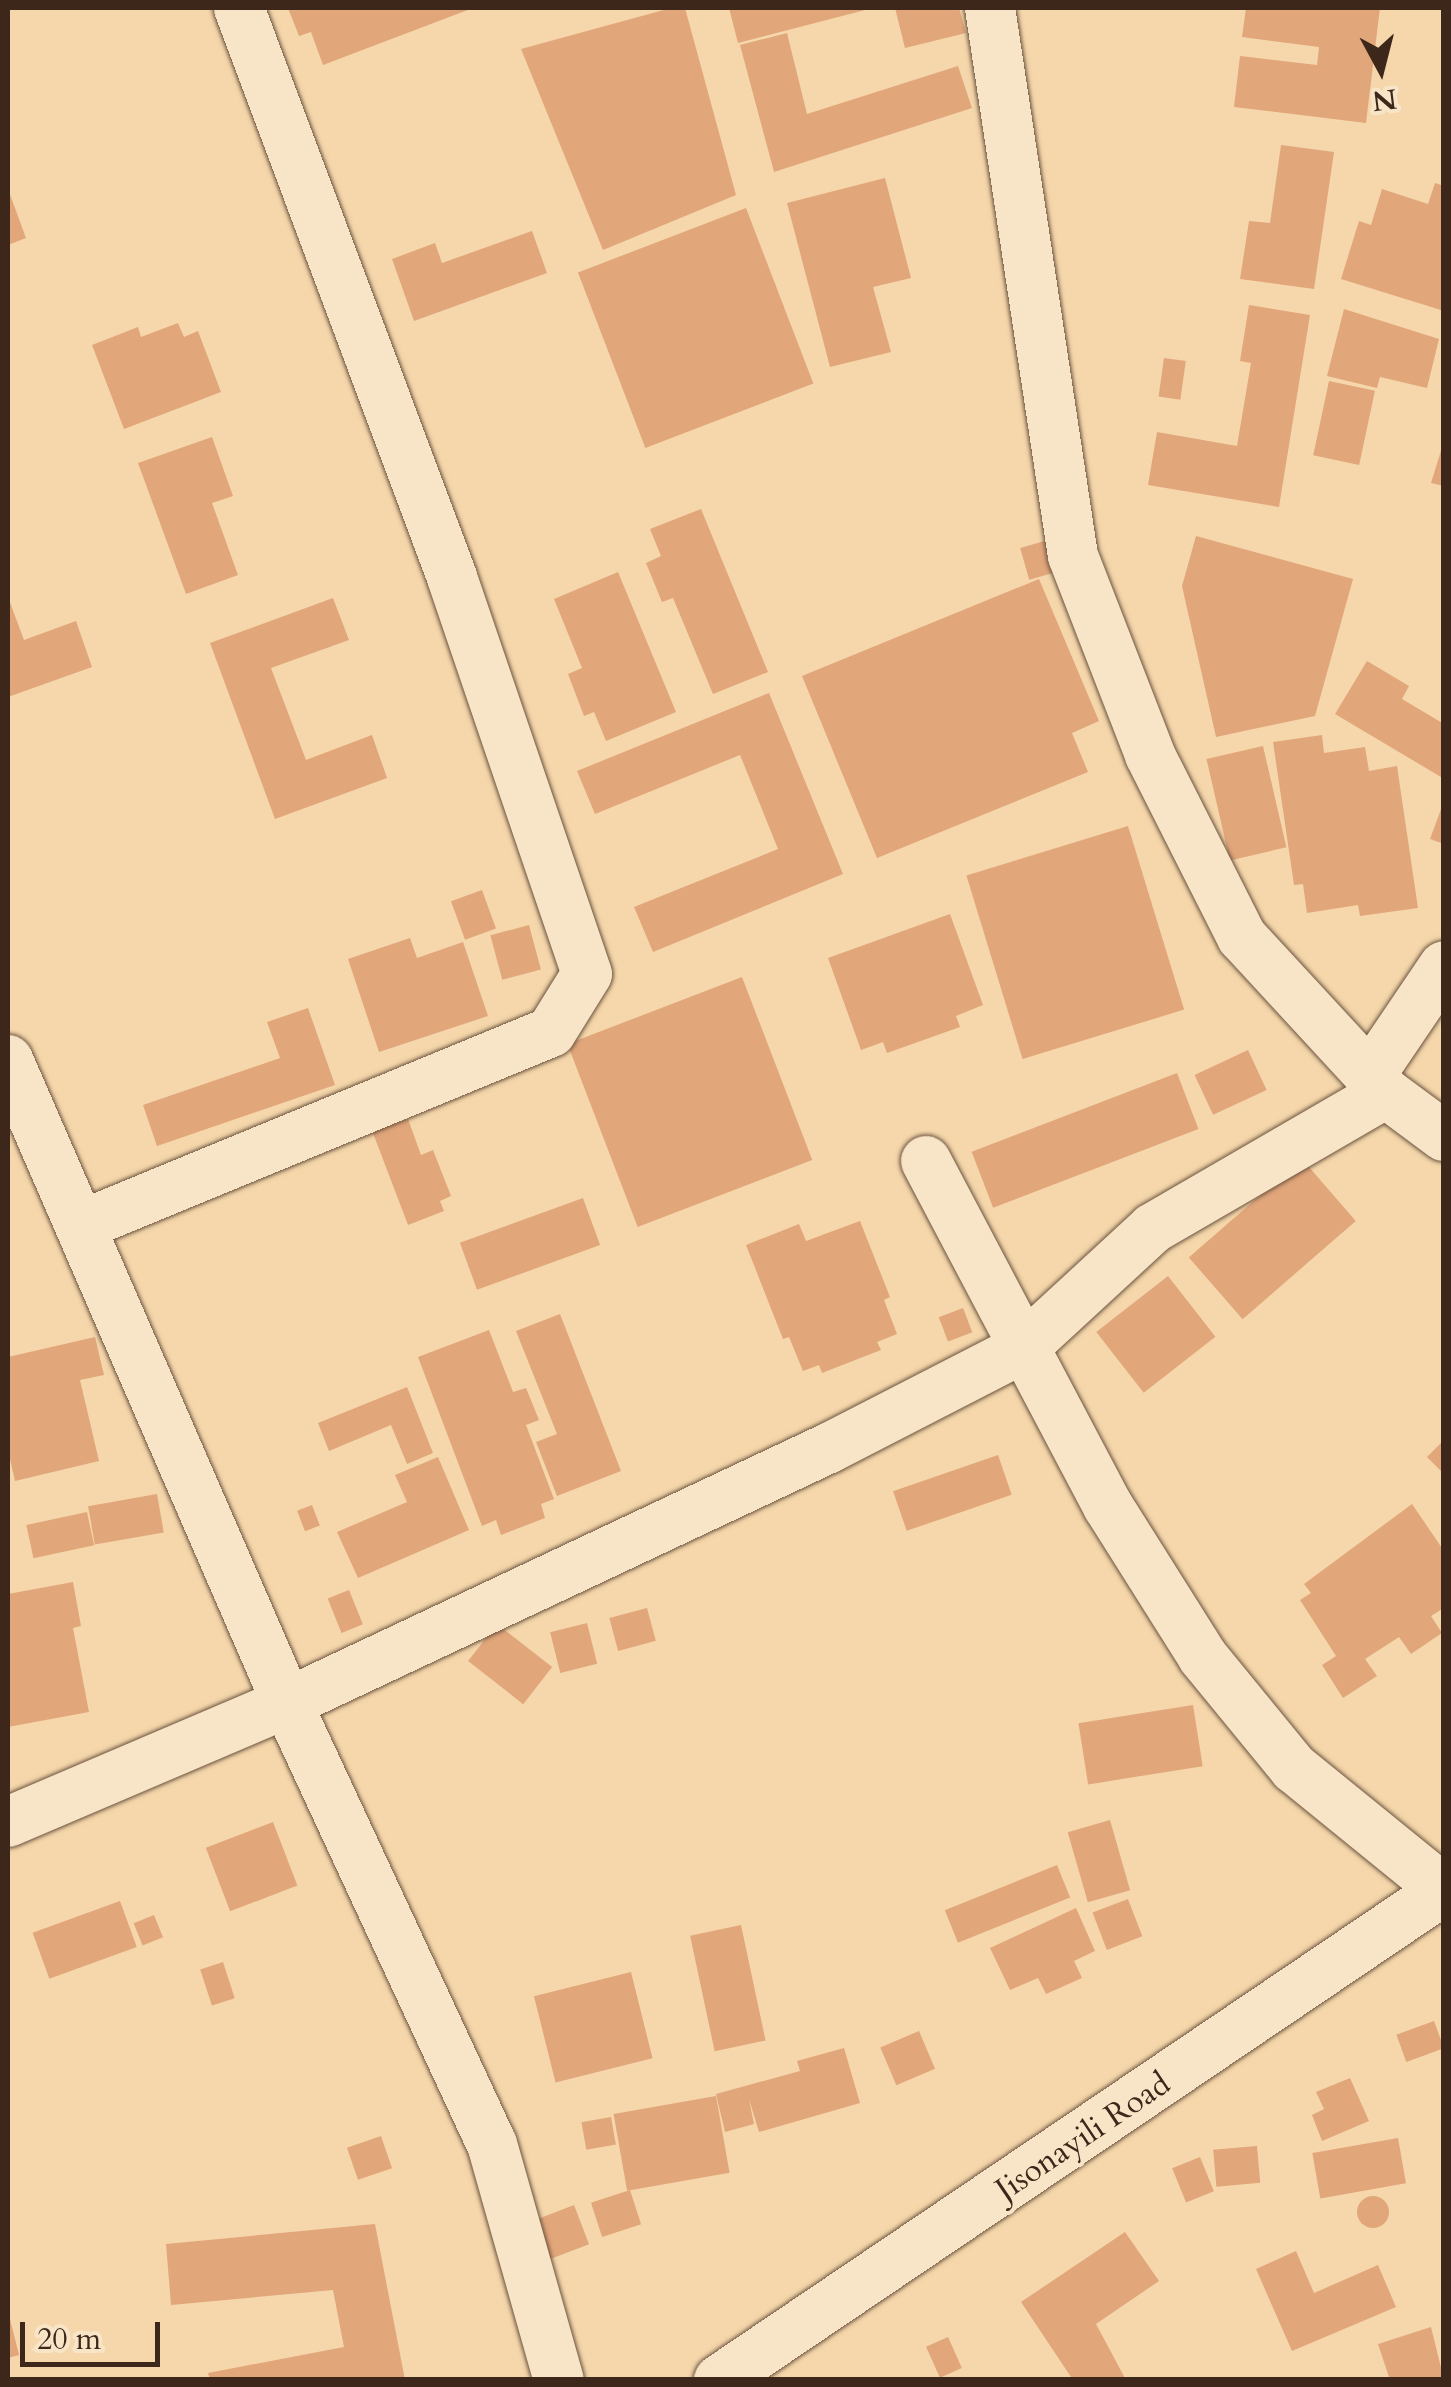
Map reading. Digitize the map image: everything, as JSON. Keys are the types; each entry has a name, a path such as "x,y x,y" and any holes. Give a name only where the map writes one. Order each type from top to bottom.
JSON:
{"street":[{"path":"80,1226 550,1032 588,974 426,505 239,8"},
{"path":"990,8 1073,556 1150,755 1242,937 1379,1084 1444,1136"},
{"path":"8,1822 287,1703 828,1448 1022,1348 1153,1228 1379,1084 1444,966"},
{"path":"8,1060 287,1703 492,2144 559,2380"},
{"path":"926,1161 1108,1506 1203,1657 1294,1768 1444,1890"},
{"name":"Jisonayili Road","path":"719,2380 1444,1890"}],"building":[{"path":"288,8 473,8 323,65 311,32 299,36"},
{"path":"671,8 685,8 736,195 603,250 521,49"},
{"path":"729,8 868,8 869,9 738,43"},
{"path":"895,8 959,8 966,33 905,48"},
{"path":"1246,8 1380,8 1366,123 1234,107 1240,56 1317,65 1319,47 1242,37"},
{"path":"787,33 807,114 958,66 972,108 774,172 740,45"},
{"path":"1281,145 1334,152 1314,289 1240,279 1249,221 1270,223"},
{"path":"885,178 911,278 873,287 891,352 830,367 787,203"},
{"path":"1435,183 1444,186 1444,311 1341,279 1359,221 1371,225 1382,189 1428,204"},
{"path":"8,189 26,238 8,245"},
{"path":"746,208 813,384 645,448 578,273"},
{"path":"532,231 547,273 414,321 392,259 435,243 442,263"},
{"path":"1249,305 1310,315 1279,507 1148,485 1157,432 1237,446 1251,363 1240,361"},
{"path":"1344,309 1439,339 1427,388 1380,377 1377,388 1327,376"},
{"path":"178,323 184,337 198,331 221,392 124,429 92,345 138,327 141,337"},
{"path":"1164,358 1186,361 1180,400 1159,397"},
{"path":"1329,381 1375,391 1359,465 1313,455"},
{"path":"212,437 233,496 212,503 238,575 186,594 138,463"},
{"path":"1444,441 1444,486 1431,483"},
{"path":"701,509 768,672 713,694 673,598 662,602 646,563 661,556 650,529"},
{"path":"1196,536 1353,579 1315,716 1216,737 1182,586"},
{"path":"1048,540 1057,572 1029,580 1020,548"},
{"path":"618,572 676,712 606,741 594,712 584,716 568,674 582,668 554,599"},
{"path":"1039,579 1099,721 1072,733 1088,772 877,858 802,676"},
{"path":"8,597 24,640 76,621 92,667 8,697"},
{"path":"333,598 349,640 271,668 306,760 372,735 387,778 275,819 210,643"},
{"path":"1367,661 1409,686 1402,699 1444,724 1441,777 1335,714"},
{"path":"769,693 843,874 653,952 634,907 778,849 740,755 595,814 577,771"},
{"path":"1322,735 1324,753 1365,747 1369,771 1397,766 1418,908 1360,916 1358,905 1307,913 1303,884 1294,885 1273,742"},
{"path":"1263,746 1286,847 1230,860 1206,759"},
{"path":"1444,801 1444,844 1430,839"},
{"path":"1128,826 1184,1010 1023,1059 966,875"},
{"path":"482,890 496,929 465,940 451,901"},
{"path":"950,914 983,1005 956,1016 960,1027 887,1053 883,1042 861,1050 828,958"},
{"path":"529,925 541,969 502,980 490,935"},
{"path":"410,938 417,958 463,942 488,1016 379,1052 348,959"},
{"path":"742,977 812,1160 638,1227 567,1044"},
{"path":"308,1008 335,1085 157,1146 143,1105 280,1058 267,1022"},
{"path":"1248,1050 1267,1090 1213,1115 1195,1075"},
{"path":"1177,1073 1199,1129 993,1208 972,1152"},
{"path":"386,1113 391,1125 408,1119 421,1155 433,1150 451,1196 440,1201 444,1211 408,1225 368,1120"},
{"path":"1302,1159 1356,1221 1243,1319 1189,1257"},
{"path":"583,1198 600,1245 477,1290 460,1243"},
{"path":"860,1221 890,1297 884,1300 897,1334 877,1342 881,1350 822,1373 819,1365 803,1371 789,1337 783,1339 746,1245 799,1224 806,1241"},
{"path":"1168,1276 1215,1337 1144,1393 1096,1332"},
{"path":"963,1308 972,1332 948,1342 939,1317"},
{"path":"560,1314 621,1471 557,1496 536,1442 557,1434 516,1331"},
{"path":"489,1330 513,1392 526,1388 539,1420 526,1425 554,1499 541,1504 545,1518 501,1535 496,1520 482,1526 418,1357"},
{"path":"95,1337 104,1375 80,1380 99,1461 15,1481 8,1450 8,1357"},
{"path":"407,1387 433,1453 407,1464 391,1425 329,1451 318,1423"},
{"path":"1444,1440 1444,1474 1427,1457"},
{"path":"998,1455 1012,1495 907,1531 893,1491"},
{"path":"438,1457 469,1530 358,1578 337,1532 407,1502 395,1475"},
{"path":"157,1494 164,1532 95,1545 88,1506"},
{"path":"1412,1504 1444,1551 1444,1608 1431,1616 1442,1633 1411,1654 1399,1637 1365,1659 1377,1676 1343,1698 1322,1665 1336,1656 1300,1600 1311,1593 1304,1584"},
{"path":"312,1505 320,1526 305,1531 297,1511"},
{"path":"87,1512 94,1545 33,1558 26,1525"},
{"path":"73,1582 81,1626 73,1628 89,1712 8,1727 8,1594"},
{"path":"349,1590 363,1624 342,1633 328,1599"},
{"path":"647,1608 656,1641 618,1651 609,1618"},
{"path":"587,1623 597,1664 560,1673 550,1632"},
{"path":"497,1624 552,1667 523,1704 468,1661"},
{"path":"1193,1705 1203,1766 1088,1784 1078,1723"},
{"path":"1110,1820 1130,1890 1088,1902 1068,1832"},
{"path":"273,1822 297,1885 230,1911 206,1848"},
{"path":"1057,1865 1070,1897 958,1943 945,1910"},
{"path":"1128,1899 1142,1936 1107,1950 1093,1913"},
{"path":"120,1901 137,1947 49,1979 33,1933"},
{"path":"1076,1908 1095,1951 1074,1961 1082,1978 1046,1994 1038,1978 1010,1990 990,1948"},
{"path":"154,1915 163,1937 143,1945 134,1923"},
{"path":"741,1925 766,2040 715,2051 690,1936"},
{"path":"223,1962 235,1998 212,2006 200,1969"},
{"path":"631,1972 653,2058 556,2083 534,1996"},
{"path":"1434,2021 1444,2048 1406,2062 1396,2035"},
{"path":"919,2031 935,2069 896,2085 880,2047"},
{"path":"844,2048 860,2103 759,2132 749,2099 754,2124 725,2132 716,2094 800,2071 797,2061"},
{"path":"1350,2078 1369,2121 1322,2141 1312,2115 1324,2109 1316,2092"},
{"path":"716,2096 730,2173 627,2191 614,2114"},
{"path":"611,2117 616,2145 586,2150 581,2122"},
{"path":"381,2136 392,2168 358,2180 347,2148"},
{"path":"1398,2138 1406,2183 1320,2198 1312,2153"},
{"path":"1257,2146 1260,2183 1216,2187 1213,2150"},
{"path":"1200,2157 1214,2191 1186,2203 1172,2168"},
{"path":"630,2190 641,2224 602,2237 591,2203"},
{"path":"1373,2196 1384,2201 1389,2212 1384,2223 1373,2228 1362,2223 1357,2212 1362,2201"},
{"path":"574,2205 589,2244 549,2260 534,2220"},
{"path":"375,2224 405,2380 210,2380 208,2373 344,2347 333,2290 171,2305 166,2244"},
{"path":"1125,2232 1159,2281 1096,2324 1126,2380 1073,2380 1021,2302"},
{"path":"1296,2251 1314,2293 1378,2265 1396,2307 1292,2351 1256,2269"},
{"path":"8,2311 19,2355 8,2358"},
{"path":"1431,2327 1444,2380 1390,2380 1378,2344"},
{"path":"948,2337 962,2368 940,2378 926,2347"}]}
